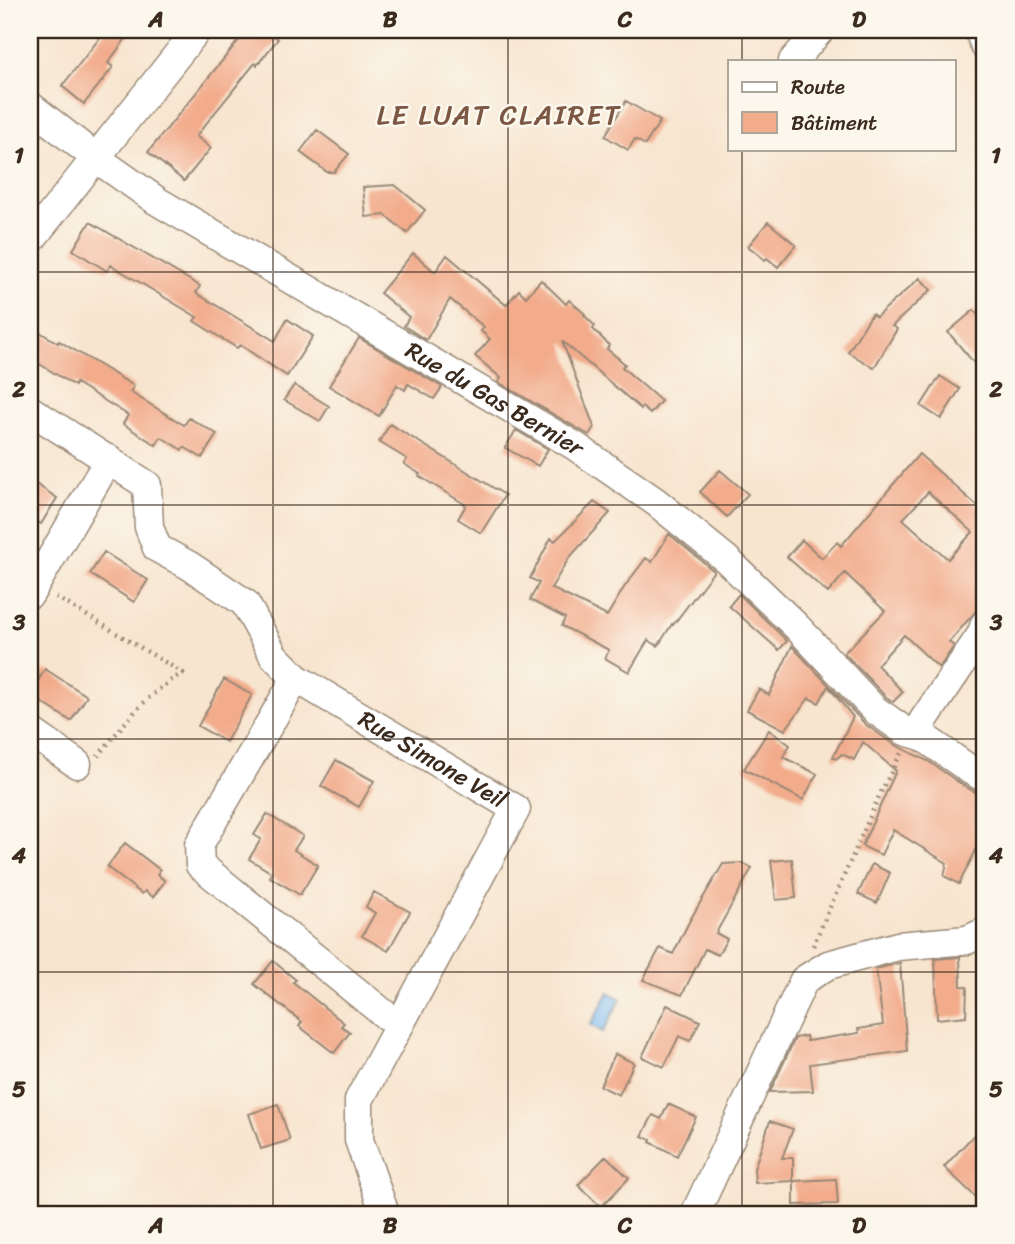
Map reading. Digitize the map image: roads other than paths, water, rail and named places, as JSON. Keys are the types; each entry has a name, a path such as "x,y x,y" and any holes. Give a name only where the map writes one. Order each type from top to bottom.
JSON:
{"street":[{"path":"30,241 197,30"},
{"path":"794,60 820,30"},
{"path":"979,30 985,46"},
{"name":"Rue du Gas Bernier","path":"30,106 96,158 158,201 575,446 656,502 726,559 797,627 875,710 905,731 922,736 985,778"},
{"path":"30,410 109,459 32,590"},
{"name":"Rue Simone Veil","path":"109,459 147,485 149,527 158,548 245,603 274,656 296,678 516,809 359,1100 359,1140 385,1214"},
{"path":"922,736 923,721 981,635 985,624"},
{"path":"296,678 199,845 200,865 399,1026"},
{"path":"30,731 77,764"},
{"path":"695,1214 804,981 828,965 898,946 967,940 985,932"}],"water":[{"path":"609,992 621,999 603,1032 591,1025"}],"district":[{"name":"LE LUAT CLAIRET","path":"499,114"}]}
